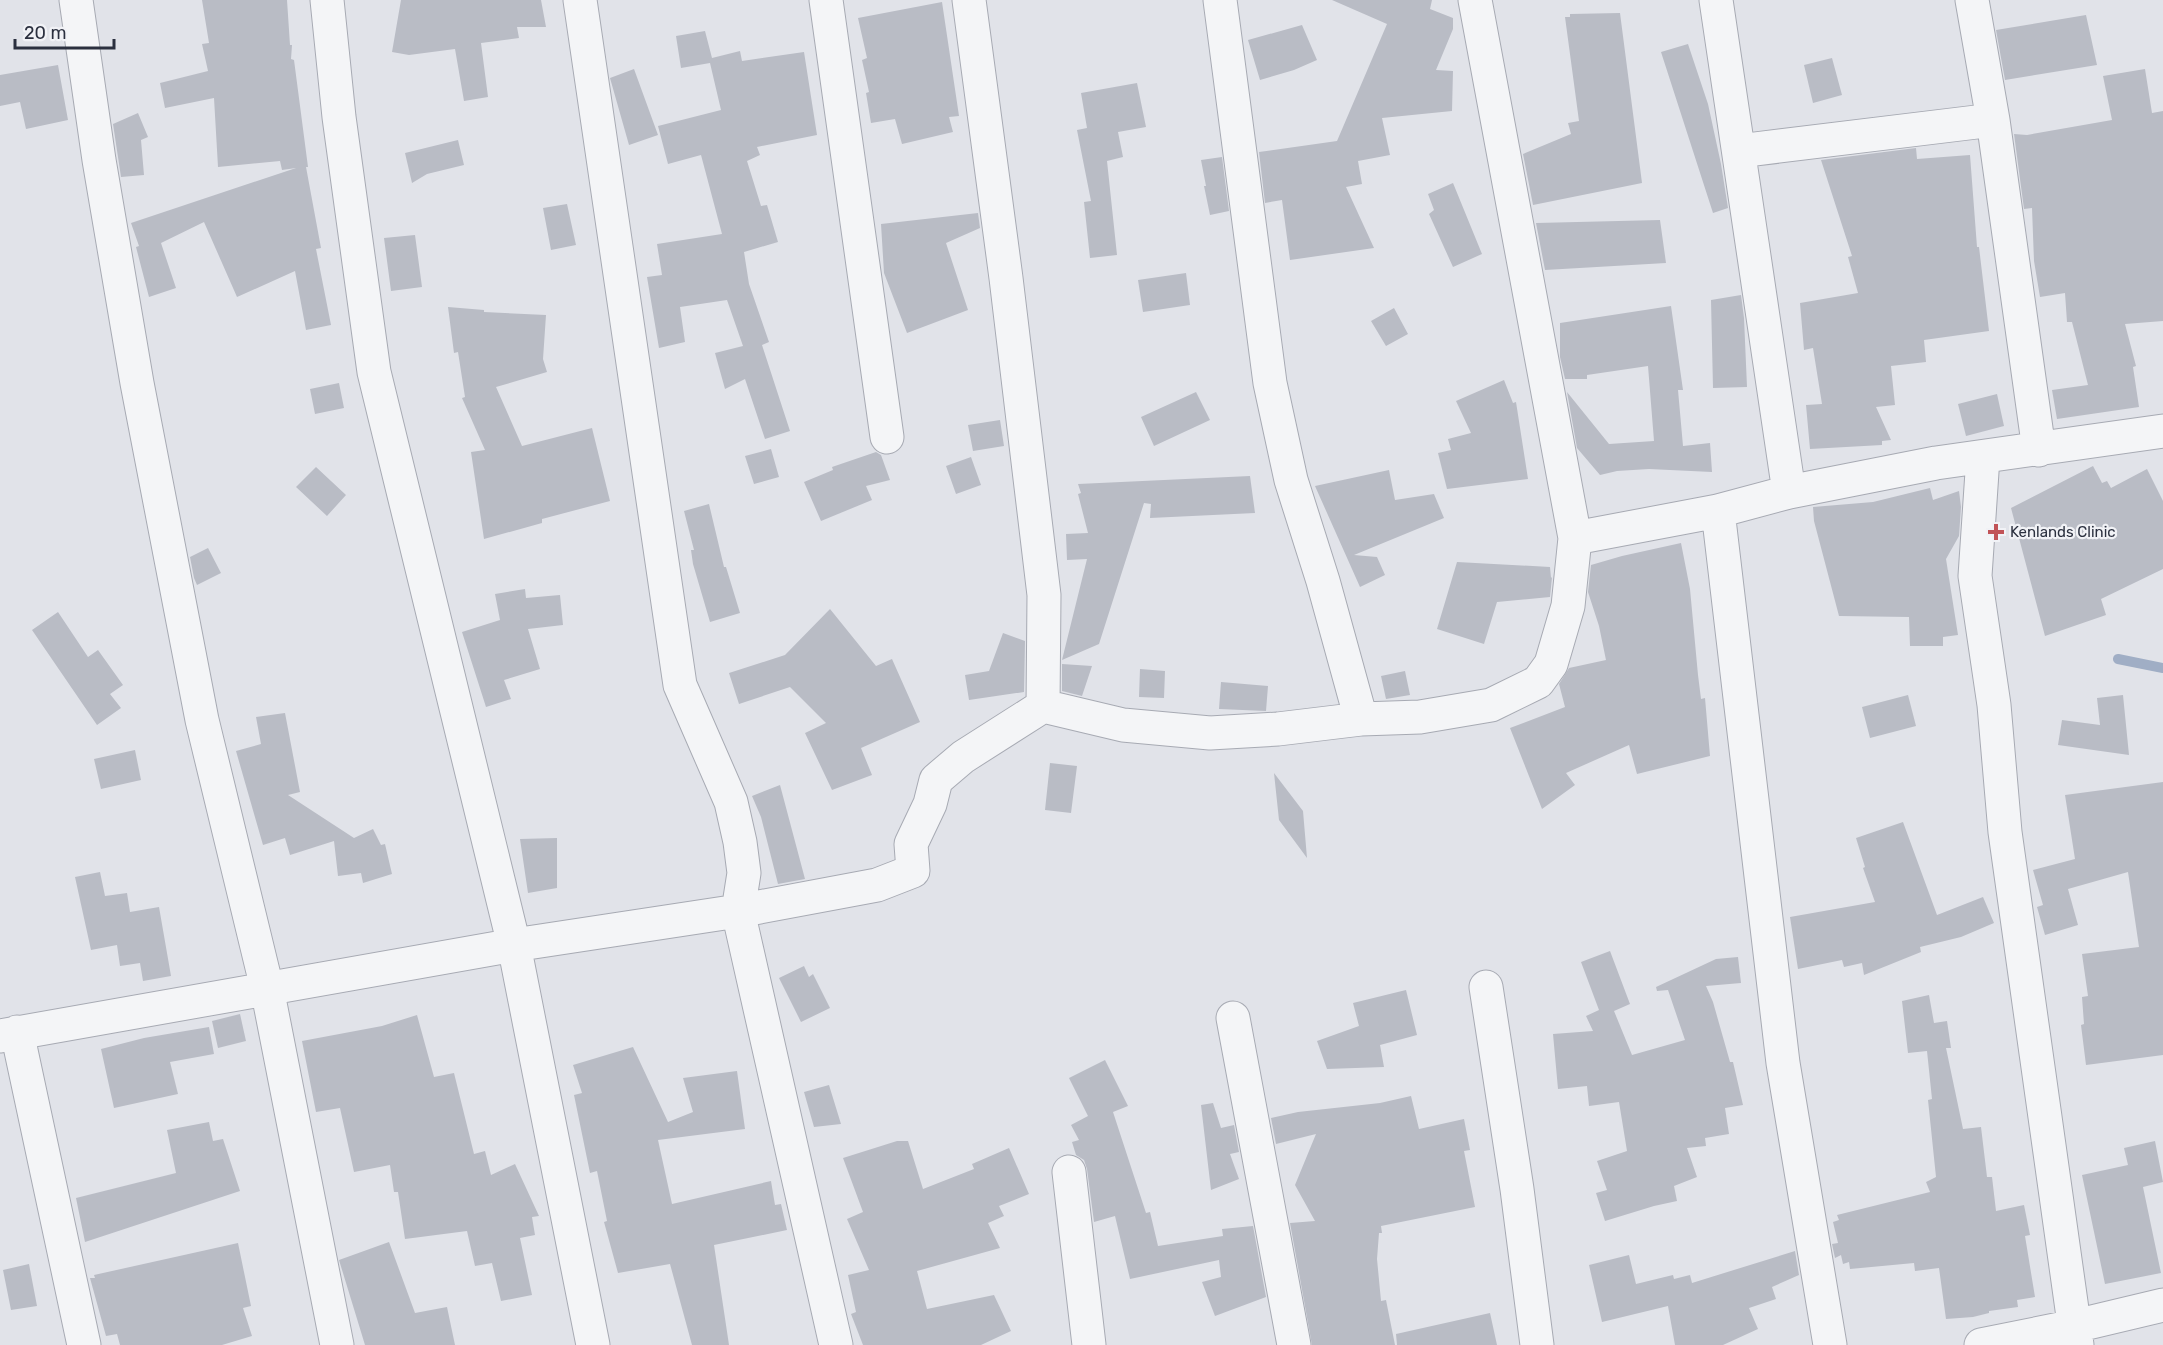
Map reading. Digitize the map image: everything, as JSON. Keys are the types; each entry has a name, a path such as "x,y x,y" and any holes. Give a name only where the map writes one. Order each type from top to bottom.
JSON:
{"street":[{"path":"76,0 99,160 137,383 202,720 267,988 337,1345"},
{"path":"327,0 339,117 374,372 514,945 593,1345"},
{"path":"580,0 680,685 730,802 740,842 744,873 738,911 836,1345"},
{"path":"826,0 887,437"},
{"path":"969,0 1006,278 1044,595 1043,706"},
{"path":"1220,0 1270,383 1291,480 1323,581 1361,719"},
{"path":"84,1345 9,1034 514,945 738,911 877,885 913,871 911,844 930,804 936,780 963,758 1043,706 1123,725 1210,734 1361,719 1420,717 1491,705 1538,682 1551,664 1568,606 1575,538 1475,0"},
{"path":"1716,0 1789,492"},
{"path":"1972,0 1992,120 2038,450"},
{"path":"1739,151 1992,120"},
{"path":"1575,538 1718,511 1789,492 1936,462 2038,450 2163,431"},
{"path":"1983,457 1975,576 1994,705 2007,843 2076,1336"},
{"path":"1718,511 1783,1063 1830,1345"},
{"path":"1486,987 1537,1345"},
{"path":"1233,1018 1294,1345"},
{"path":"1069,1172 1089,1345"},
{"path":"1981,1345 2076,1336 2163,1305"}],"building":[{"path":"202,0 287,0 290,45 292,45 291,59 294,60 308,167 306,167 321,248 316,249 331,325 306,330 295,271 237,297 204,222 161,243 176,288 149,297 136,247 139,246 131,223 296,168 282,170 280,161 218,167 214,98 165,108 160,83 208,71 202,44 209,43"},
{"path":"401,0 541,0 546,27 517,27 519,38 481,43 488,97 464,101 455,49 409,55 392,52"},
{"path":"1332,0 1432,0 1430,9 1453,18 1453,29 1436,70 1453,71 1452,111 1382,118 1390,155 1358,161 1362,184 1346,187 1374,248 1290,260 1282,200 1265,203 1259,152 1337,141 1387,24"},
{"path":"942,2 959,116 949,117 953,132 902,144 895,119 871,123 866,93 869,92 862,60 867,58 858,18"},
{"path":"1620,13 1642,183 1533,205 1523,154 1571,134 1568,123 1579,121 1565,17 1570,17 1570,14"},
{"path":"2086,15 2097,65 2005,80 1996,30"},
{"path":"1302,25 1317,60 1294,70 1260,80 1248,40"},
{"path":"705,31 712,58 740,51 742,61 804,52 817,135 757,147 760,155 747,161 761,206 767,205 778,242 744,252 749,284 769,342 762,345 790,431 765,439 745,379 725,389 715,353 743,346 727,300 680,307 685,342 659,348 647,277 662,275 657,244 722,234 701,155 668,164 658,126 721,110 710,63 681,68 676,36"},
{"path":"1688,44 1708,104 1728,208 1713,213 1661,52"},
{"path":"1832,58 1842,95 1813,103 1804,65"},
{"path":"58,65 68,120 26,129 20,102 0,106 0,75"},
{"path":"634,69 658,135 629,145 610,78"},
{"path":"2145,69 2152,113 2163,111 2163,321 2125,324 2136,366 2133,367 2139,407 2057,419 2052,390 2088,385 2072,322 2067,322 2065,293 2040,297 2034,261 2032,208 2024,209 2014,134 2027,135 2112,120 2103,76"},
{"path":"1137,83 1146,127 1118,132 1123,157 1107,161 1117,255 1090,258 1084,202 1091,201 1077,130 1087,128 1081,93"},
{"path":"138,113 148,137 141,140 144,175 121,177 113,124"},
{"path":"458,140 464,165 427,174 412,183 405,153"},
{"path":"1916,148 1917,159 1970,155 1977,247 1979,247 1989,331 1924,340 1926,362 1891,366 1895,405 1876,407 1891,440 1882,441 1882,445 1810,449 1806,405 1822,404 1813,348 1804,350 1800,303 1858,293 1848,257 1852,256 1821,160"},
{"path":"1222,157 1229,211 1210,215 1201,160"},
{"path":"1453,183 1482,254 1453,267 1429,214 1434,210 1428,194"},
{"path":"567,204 576,245 551,250 543,208"},
{"path":"978,213 980,228 946,243 968,310 907,333 884,273 881,224"},
{"path":"1660,220 1666,263 1545,270 1536,223"},
{"path":"415,235 422,287 391,291 384,238"},
{"path":"1186,273 1190,305 1143,312 1138,280"},
{"path":"1741,295 1747,387 1713,388 1711,300"},
{"path":"1671,306 1683,390 1678,390 1683,446 1710,443 1712,472 1649,469 1617,471 1600,475 1577,448 1567,392 1609,444 1654,441 1648,366 1587,375 1587,379 1565,379 1560,357 1560,323"},
{"path":"448,307 484,310 484,312 546,315 543,359 547,372 496,387 522,446 592,428 610,501 542,519 542,523 484,539 471,452 485,450 462,398 465,397 458,352 454,353"},
{"path":"1394,308 1408,334 1386,346 1371,321"},
{"path":"1504,380 1513,403 1516,402 1528,479 1447,489 1438,453 1451,450 1448,439 1471,433 1456,401"},
{"path":"339,383 344,408 315,414 310,389"},
{"path":"1196,392 1210,420 1154,446 1141,417"},
{"path":"1997,394 2004,426 1966,436 1958,404"},
{"path":"1000,420 1004,446 973,451 968,425"},
{"path":"771,449 779,477 754,484 745,456"},
{"path":"876,452 881,455 890,480 866,486 872,500 821,521 804,482 833,470 832,467"},
{"path":"971,457 981,485 956,494 946,466"},
{"path":"2093,466 2102,483 2107,481 2111,488 2147,469 2163,501 2163,569 2101,599 2106,615 2045,636 2011,508"},
{"path":"316,467 346,495 327,516 296,487"},
{"path":"1389,470 1395,500 1434,494 1444,518 1354,555 1377,557 1385,575 1360,587 1315,486"},
{"path":"1250,476 1255,513 1150,518 1151,504 1144,503 1099,644 1062,660 1087,559 1067,560 1066,534 1088,533 1078,494 1081,493 1078,484"},
{"path":"1930,488 1933,500 1959,491 1961,507 1959,536 1946,559 1958,635 1943,637 1943,646 1910,646 1909,617 1839,616 1814,521 1813,507 1873,502"},
{"path":"709,504 724,567 726,567 740,613 710,622 693,564 691,550 694,550 684,511"},
{"path":"1681,543 1690,589 1701,699 1705,698 1710,756 1637,774 1629,745 1566,773 1575,785 1542,809 1510,728 1565,707 1559,684 1569,668 1606,660 1599,626 1588,592 1591,565"},
{"path":"208,548 221,573 197,585 190,557"},
{"path":"1457,562 1550,567 1552,577 1550,597 1497,602 1484,644 1437,629"},
{"path":"525,589 526,598 560,595 563,625 528,629 540,669 504,680 511,699 486,707 462,632 500,620 495,594"},
{"path":"830,609 876,666 892,659 920,722 861,748 872,775 832,790 805,733 826,723 790,687 739,704 729,673 785,655"},
{"path":"58,612 88,657 98,650 123,685 110,694 121,708 97,725 32,630"},
{"path":"1003,633 1025,641 1024,692 969,700 965,675 989,671"},
{"path":"1062,664 1092,666 1082,696 1062,691"},
{"path":"1140,669 1165,671 1164,698 1139,697"},
{"path":"1405,671 1410,695 1386,699 1381,676"},
{"path":"1221,682 1268,686 1266,711 1219,709"},
{"path":"1908,695 1916,726 1870,738 1862,707"},
{"path":"2123,695 2129,755 2058,745 2062,720 2100,725 2097,698"},
{"path":"285,713 300,792 288,795 354,838 373,829 381,845 385,844 392,874 363,883 361,873 338,876 334,841 290,855 285,838 263,845 236,751 261,744 256,717"},
{"path":"135,750 141,780 101,789 94,759"},
{"path":"1050,763 1077,766 1071,813 1045,810"},
{"path":"1274,773 1303,811 1307,858 1279,820"},
{"path":"2163,782 2163,1055 2086,1065 2081,1025 2084,1024 2082,997 2088,996 2082,954 2139,947 2128,872 2068,889 2078,925 2045,935 2037,907 2043,905 2033,870 2075,859 2065,795"},
{"path":"780,785 805,879 778,884 761,817 752,796"},
{"path":"1903,822 1937,915 1983,897 1994,923 1961,937 1920,947 1921,952 1864,975 1862,963 1844,967 1842,960 1798,969 1790,917 1875,902 1863,868 1865,867 1856,838"},
{"path":"557,838 557,888 528,893 520,839"},
{"path":"100,872 105,896 127,893 130,912 159,907 171,976 143,981 140,963 120,966 117,945 91,950 75,877"},
{"path":"1610,951 1630,1004 1614,1011 1632,1055 1685,1040 1668,990 1657,991 1656,987 1716,959 1738,957 1741,983 1706,986 1713,1002 1730,1062 1733,1062 1743,1105 1725,1108 1729,1134 1705,1138 1706,1146 1687,1148 1697,1177 1674,1186 1677,1201 1605,1221 1596,1193 1607,1190 1597,1161 1627,1151 1619,1102 1589,1106 1587,1086 1558,1089 1553,1034 1593,1031 1586,1016 1599,1010 1581,962"},
{"path":"804,966 809,977 813,974 830,1008 801,1022 779,978"},
{"path":"1406,990 1417,1035 1380,1045 1384,1067 1327,1069 1317,1041 1359,1026 1353,1003"},
{"path":"1929,995 1934,1023 1947,1021 1951,1048 1946,1048 1963,1129 1981,1127 1987,1177 1992,1177 1996,1211 2024,1205 2030,1235 2025,1236 2035,1297 2017,1300 2018,1307 1989,1311 1989,1313 1973,1317 1946,1319 1939,1268 1915,1271 1914,1263 1850,1269 1849,1262 1843,1264 1841,1255 1835,1258 1832,1244 1838,1243 1833,1222 1839,1220 1837,1215 1930,1192 1926,1182 1936,1177 1928,1100 1932,1099 1927,1051 1908,1053 1902,1001"},
{"path":"240,1014 246,1041 218,1048 212,1021"},
{"path":"417,1015 434,1077 454,1073 474,1154 485,1151 491,1175 515,1164 539,1216 532,1217 535,1235 520,1238 532,1295 501,1301 492,1263 475,1266 467,1231 405,1239 398,1192 394,1192 390,1165 354,1172 340,1108 316,1112 302,1041 382,1026"},
{"path":"209,1027 214,1054 170,1062 178,1094 114,1108 101,1049 144,1038"},
{"path":"633,1047 668,1122 693,1112 683,1078 737,1071 745,1129 658,1140 672,1204 771,1181 775,1205 781,1204 787,1230 714,1245 729,1345 692,1345 670,1264 618,1273 604,1222 607,1221 597,1171 590,1173 574,1095 582,1093 573,1065"},
{"path":"1105,1060 1128,1106 1113,1112 1146,1213 1150,1212 1158,1246 1223,1236 1222,1229 1253,1226 1266,1297 1215,1316 1202,1282 1221,1277 1219,1260 1130,1279 1115,1216 1094,1222 1087,1169 1084,1160 1076,1155 1072,1142 1079,1140 1071,1125 1088,1116 1069,1078"},
{"path":"829,1085 841,1124 814,1127 804,1092"},
{"path":"1411,1096 1419,1129 1464,1119 1470,1150 1464,1151 1475,1207 1381,1226 1382,1233 1379,1233 1377,1259 1381,1301 1386,1300 1395,1345 1312,1345 1290,1223 1315,1221 1295,1185 1316,1134 1276,1144 1271,1118 1298,1112 1380,1103"},
{"path":"1213,1103 1221,1128 1234,1125 1239,1152 1230,1154 1239,1179 1211,1190 1201,1105"},
{"path":"209,1122 213,1141 223,1139 240,1191 85,1242 76,1198 176,1173 167,1130"},
{"path":"897,1141 908,1141 923,1189 974,1169 972,1164 1009,1148 1029,1194 999,1206 1004,1216 988,1223 1000,1248 917,1271 927,1309 994,1295 1011,1331 981,1345 863,1345 851,1314 856,1312 848,1275 869,1270 847,1219 863,1212 843,1158"},
{"path":"2155,1141 2163,1182 2143,1187 2161,1273 2105,1284 2082,1175 2128,1165 2124,1148"},
{"path":"389,1242 415,1313 447,1307 455,1345 365,1345 339,1260"},
{"path":"238,1243 251,1306 243,1308 252,1336 222,1345 120,1345 117,1334 106,1336 90,1278 95,1278 94,1275"},
{"path":"1795,1251 1799,1275 1772,1287 1776,1299 1749,1308 1758,1329 1723,1345 1675,1345 1668,1306 1602,1322 1589,1265 1629,1255 1636,1284 1673,1275 1674,1279 1690,1275 1692,1283"},
{"path":"29,1264 37,1306 11,1310 3,1270"},
{"path":"1490,1313 1497,1345 1397,1345 1396,1334"}],"waterway":[{"path":"2118,659 2163,668"}],"place":[{"name":"Kenlands Clinic","path":"1996,532"}]}
